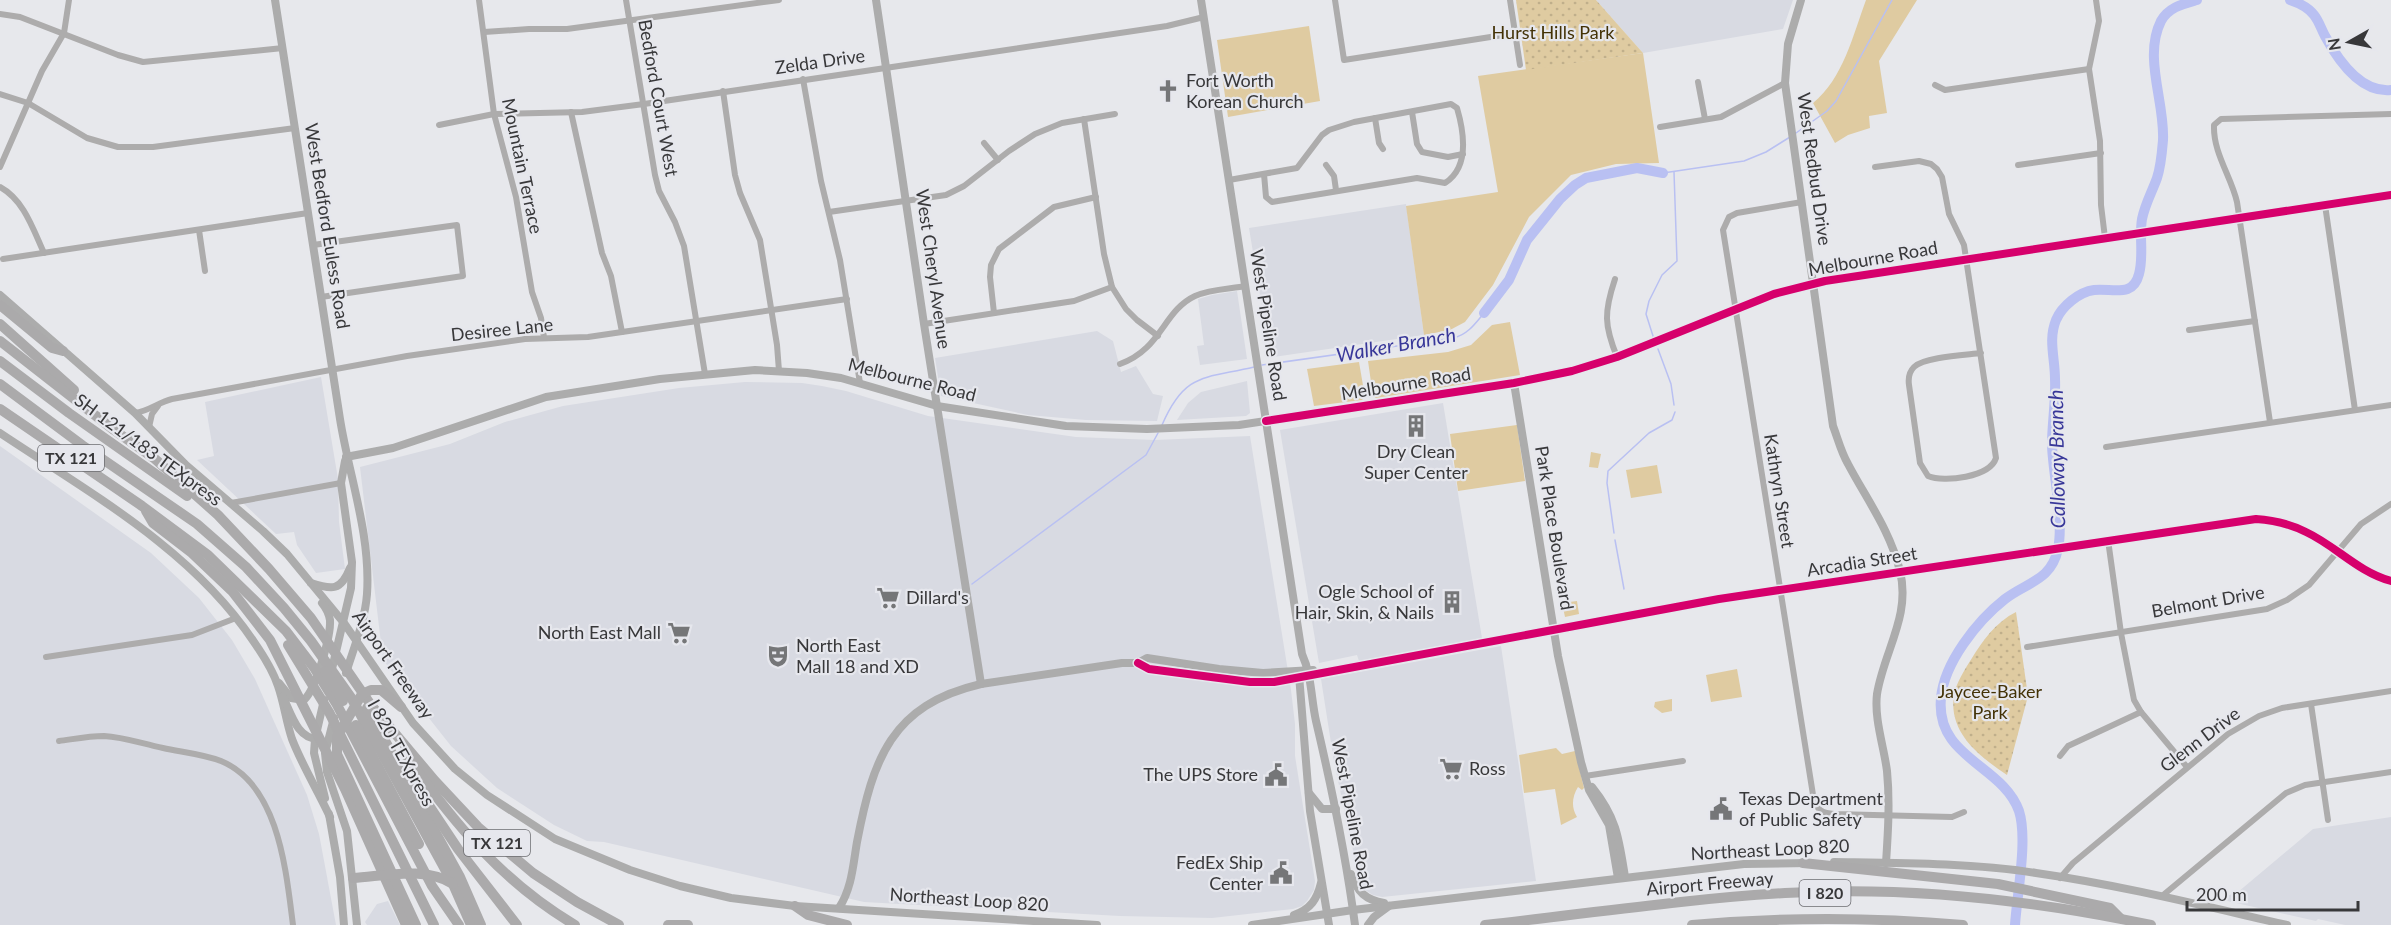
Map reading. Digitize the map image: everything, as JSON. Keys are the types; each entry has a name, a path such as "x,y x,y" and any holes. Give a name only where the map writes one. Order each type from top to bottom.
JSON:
{"highway":[{"path":"0,305 52,348 63,351"},
{"path":"0,324 110,419 114,430"},
{"name":"Airport Freeway","path":"0,341 154,459 218,515 296,600 371,705 435,781 478,827 533,873 577,902 619,925"},
{"name":"SH 121/183 TEXpress","path":"0,361 177,487 218,522 256,558 313,625 357,689"},
{"name":"SH 121/183 TEXpress","path":"0,384 197,524 246,567 284,608"},
{"name":"TX 121","path":"0,409 142,506 208,555 237,581 298,651"},
{"path":"142,506 153,523 200,561 232,591 258,622 278,653 345,789 406,925"},
{"path":"284,608 288,621 333,685 405,816 425,857 449,925"},
{"name":"I 820 TEXpress","path":"284,608 311,641 352,699 452,882 471,925"},
{"path":"298,651 336,703 432,886 459,925"},
{"path":"298,651 435,925"},
{"path":"357,689 467,837 531,895 575,925"},
{"name":"I 820 TEXpress","path":"357,689 446,850 481,925"},
{"path":"401,707 381,690 371,690 362,694 337,737 338,754 416,925"},
{"path":"371,705 411,779 458,849 517,925"},
{"path":"1803,863 1998,884 2110,908 2120,918"},
{"path":"353,879 419,873 441,877 462,892 487,925"},
{"name":"Airport Freeway","path":"1485,925 1695,900 1786,893 1938,895 1998,900 2120,918 2151,925"},
{"path":"795,906 808,915 847,925"},
{"path":"1554,925 1613,911"},
{"name":"I 820","path":"1692,925 1892,919 1963,925"},
{"path":"668,925 688,925"}],"main road":[{"name":"West Bedford Euless Road","path":"275,0 345,458 353,482 367,579 365,607 325,753 327,772 343,815 353,879 357,925"},
{"name":"West Cheryl Avenue","path":"876,0 981,684"},
{"name":"West Pipeline Road","path":"1201,0 1302,654 1309,673 1336,809 1355,925"},
{"name":"West Redbud Drive","path":"1801,0 1788,44 1785,83 1833,426 1848,465 1890,538 1904,592 1903,610 1877,697 1887,770 1886,863"},
{"name":"Melbourne Road","path":"345,458 393,448 546,397 705,374 755,370 815,374 860,383 937,406 1066,426 1148,429 1228,426 1514,383 1572,371 1617,357 1774,294 1814,284 2391,195"},
{"name":"Airport Freeway","path":"0,295 135,413 186,465 287,554 344,623 355,644 401,707 434,747 455,769 487,795 555,839 630,870 731,898 795,906 839,908"},
{"name":"Park Place Boulevard","path":"1514,383 1554,629 1586,779 1607,808 1617,828 1622,878"},
{"path":"0,433 123,515 176,555 221,598 254,642 299,730 309,739 328,738"},
{"name":"West Bedford Euless Road","path":"344,925 340,877 330,816 314,753 315,739 351,588 352,562 341,483 345,458"},
{"name":"Arcadia Street","path":"839,908 848,892 870,789 888,742 920,708 951,692 981,684 1122,663 1138,663 1147,658 1263,673 1299,674 1325,671 1780,589 2256,519 2280,522 2302,530 2368,573 2391,581"},
{"path":"309,582 327,589 339,585 348,573 352,562"},
{"path":"273,676 291,698 304,700 317,675 329,633 330,619 326,608 309,582"},
{"name":"West Pipeline Road","path":"1302,654 1299,674 1308,793 1329,925"},
{"path":"278,686 283,713 293,742 330,816"},
{"path":"1308,793 1322,809 1336,809"},
{"path":"1344,852 1358,890 1364,896 1390,906"},
{"name":"Northeast Loop 820","path":"1252,925 1328,913 1744,864 1886,863 2037,873 2162,896 2287,925"},
{"path":"340,877 353,879"},
{"path":"1287,919 1303,912 1312,904 1318,896 1322,877"},
{"path":"848,892 857,905 867,910"},
{"path":"1368,925 1374,917 1390,906"},
{"name":"Northeast Loop 820","path":"839,908 1097,925"},
{"path":"1275,921 1305,921 1311,925"}],"street":[{"path":"0,167 42,71 64,33 69,0"},
{"name":"Mountain Terrace","path":"479,0 494,114 516,197 532,292 544,338"},
{"name":"Bedford Court West","path":"626,0 659,191 684,246 705,374"},
{"path":"484,32 514,29 567,29 779,0"},
{"path":"1335,0 1344,60 1516,33"},
{"path":"1510,0 1520,65"},
{"path":"2096,0 2099,21 2089,69 2101,153 2101,205 2105,238"},
{"path":"0,14 20,17 118,56 143,62 283,48"},
{"name":"Zelda Drive","path":"439,125 494,114 571,112 644,104 1167,26 1204,17"},
{"path":"1935,85 1945,90 2089,69"},
{"path":"803,80 821,181 847,299 860,383"},
{"path":"1698,81 1705,119"},
{"path":"1660,127 1729,114 1785,83"},
{"path":"723,91 735,176 760,240 778,371"},
{"path":"0,94 28,103 87,138 118,147 153,147 295,128"},
{"path":"1229,180 1297,168 1322,135 1348,123 1451,104 1457,108 1463,154 1458,169 1446,183 1417,178 1272,202 1266,197 1264,174"},
{"path":"571,112 602,253 611,276 622,333"},
{"path":"1412,112 1417,144 1422,152 1448,157 1463,154"},
{"path":"829,212 906,201 955,191 1035,134 1062,123 1115,114"},
{"path":"2270,422 2240,217 2234,189 2217,153 2213,130 2217,120 2230,118 2391,114"},
{"path":"1375,118 1379,143 1383,149"},
{"path":"1084,119 1104,254 1112,287 1126,309 1158,336"},
{"path":"984,143 998,160"},
{"path":"2018,165 2101,153"},
{"path":"1875,167 1919,161 1926,162 1937,169 1944,185 1949,214 1965,245 1966,259 1981,353 1996,458 1992,467 1980,473 1945,479 1928,476 1920,463 1909,385 1911,371 1920,362 1981,353"},
{"path":"1326,165 1334,176 1336,190"},
{"path":"0,187 15,198 24,211 44,253"},
{"path":"994,313 990,277 991,266 999,249 1054,207 1096,197"},
{"name":"Kathryn Street","path":"1802,202 1737,213 1729,217 1724,224 1723,238 1814,801 1818,809 1824,813 1953,817 1964,812"},
{"path":"2325,205 2355,410"},
{"path":"3,259 308,213"},
{"path":"313,245 457,225 463,276 321,297"},
{"path":"199,230 205,271"},
{"path":"1615,279 1607,304 1606,318 1608,332 1617,357"},
{"path":"1120,364 1142,354 1178,310 1196,296 1246,286"},
{"path":"924,324 1074,301 1112,287"},
{"name":"Desiree Lane","path":"135,413 145,411 162,401 407,356 544,338 575,338 622,333 847,299"},
{"path":"2189,330 2255,321"},
{"path":"148,427 152,414 162,401"},
{"path":"2106,447 2391,405"},
{"path":"231,503 341,483"},
{"name":"Belmont Drive","path":"2027,646 2267,609 2288,600 2309,585 2361,524 2391,504"},
{"path":"2108,540 2121,633 2134,700 2187,767"},
{"path":"46,657 192,635 236,618"},
{"name":"Glenn Drive","path":"2060,878 2073,863 2187,767 2228,734 2259,716 2282,708 2391,692"},
{"path":"2311,704 2328,820"},
{"path":"2060,756 2068,746 2142,712"},
{"path":"59,741 105,736 130,740 221,761 246,778 265,804 276,830 286,870 293,925"},
{"path":"1586,779 1683,761"},
{"path":"2162,896 2295,788 2391,772"}],"shaded area":[{"path":"1596,0 1793,0 1783,29 1643,53"},
{"path":"1406,204 1424,335 1267,358 1266,331 1249,228"},
{"path":"1237,291 1247,359 1200,365 1197,346 1204,345 1198,299"},
{"path":"1097,331 1113,341 1121,372 1136,366 1153,394 1163,396 1157,421 1086,420 1028,415 941,396 935,358"},
{"path":"321,377 338,479 339,522 345,569 316,573 297,545 294,532 276,534 197,460 214,456 205,402"},
{"path":"1247,381 1250,413 1246,416 1177,420 1188,403 1201,392"},
{"name":"North East Mall","path":"745,382 802,383 822,386 928,416 1076,437 1155,440 1250,436 1291,690 1295,724 1295,756 1315,881 1314,890 1307,901 1302,906 1293,909 1212,918 1120,916 864,902 604,842 587,841 554,825 497,788 451,746 383,660 360,467 450,444 505,422 563,406 679,388"},
{"path":"1443,403 1482,638 1359,661 1357,655 1319,663 1280,430"},
{"path":"0,446 151,553 199,598 232,640 255,679 307,795 319,834 336,925 0,925"},
{"path":"1501,646 1536,881 1382,897 1373,895 1365,890 1359,878 1334,762 1321,679"},
{"path":"2391,817 2391,925 2345,925 2318,919 2316,921 2223,900 2224,897 2238,892 2313,829"},
{"path":"388,901 400,925 367,925 365,922 377,904"}],"green space":[{"name":"Hurst Hills Park","path":"1516,0 1596,0 1643,53 1526,70"},
{"path":"1866,0 1917,0 1879,61 1887,113 1869,116 1870,128 1848,135 1835,143 1813,103 1832,82 1840,69"},
{"path":"1309,26 1320,101 1228,117 1217,40"},
{"path":"1643,53 1659,163 1616,164 1571,175 1529,217 1493,285 1465,322 1450,330 1424,335 1406,206 1498,192 1478,76"},
{"path":"1510,322 1520,375 1376,398 1373,396 1368,361 1448,352 1471,345 1492,325"},
{"path":"1359,362 1365,397 1362,400 1314,406 1307,369"},
{"path":"1517,425 1525,481 1458,491 1450,434"},
{"path":"1591,452 1601,454 1598,468 1589,467"},
{"path":"1657,465 1662,493 1631,498 1626,470"},
{"path":"1577,601 1579,614 1565,617 1562,603"},
{"name":"Jaycee-Baker Park","path":"2016,612 2028,696 2007,775 1986,760 1968,742 1956,721 1953,709 1957,686 1976,651 1996,626"},
{"path":"1737,669 1742,697 1711,702 1706,675"},
{"path":"1672,699 1672,711 1662,713 1654,707 1655,702"},
{"path":"1556,748 1562,754 1575,751 1584,788 1582,790 1578,787 1573,798 1577,817 1561,825 1555,789 1524,793 1519,755"}],"waterway":[{"name":"Walker Branch","path":"1796,133 1827,111 1836,101 1892,0"},
{"name":"Calloway Branch","path":"2015,925 2022,851 2019,811 2011,795 1959,748 1948,734 1942,718 1943,685 1955,657 1973,631 1994,608 2013,593 2037,580 2055,560 2060,525 2052,445 2055,387 2052,342 2054,327 2062,310 2077,297 2094,290 2127,289 2136,281 2141,260 2142,219 2158,173 2163,140 2154,64 2156,35 2161,21 2168,12 2197,0"},
{"name":"Calloway Branch","path":"2290,0 2303,6 2314,15 2337,55 2360,81 2380,90 2391,90"},
{"name":"Walker Branch","path":"1663,173 1744,161 1766,152 1790,137"},
{"name":"Walker Branch","path":"1484,313 1509,280 1527,240 1560,199 1575,185 1586,178 1637,168 1663,173"},
{"path":"1653,336 1646,314 1649,301 1662,275 1677,261 1674,172"},
{"name":"Walker Branch","path":"1262,365 1454,338 1467,331 1484,313"},
{"path":"1658,349 1671,384 1674,405"},
{"name":"Walker Branch","path":"1162,425 1179,395 1188,387 1209,377 1254,367"},
{"path":"1614,533 1607,483 1608,471 1649,433 1672,420 1675,412"},
{"name":"Walker Branch","path":"972,584 1146,455 1158,433"},
{"path":"1615,540 1624,589"}],"cycle path":[{"path":"1266,421 1514,383 1572,371 1617,357 1774,294 1825,281 2391,195"},
{"path":"1138,663 1149,669 1250,682 1274,682 1719,599 2256,519 2269,520 2300,529 2368,572 2391,581"}],"place":[{"name":"Fort Worth Korean Church","path":"1168,91"},
{"name":"Dry Clean Super Center","path":"1416,426"},
{"name":"Dillard's","path":"888,598"},
{"name":"Ogle School of Hair, Skin, & Nails","path":"1452,602"},
{"name":"North East Mall","path":"679,633"},
{"name":"North East Mall 18 and XD","path":"778,656"},
{"name":"Ross","path":"1451,769"},
{"name":"The UPS Store","path":"1276,775"},
{"name":"Texas Department of Public Safety","path":"1721,809"},
{"name":"FedEx Ship Center","path":"1281,873"}]}
